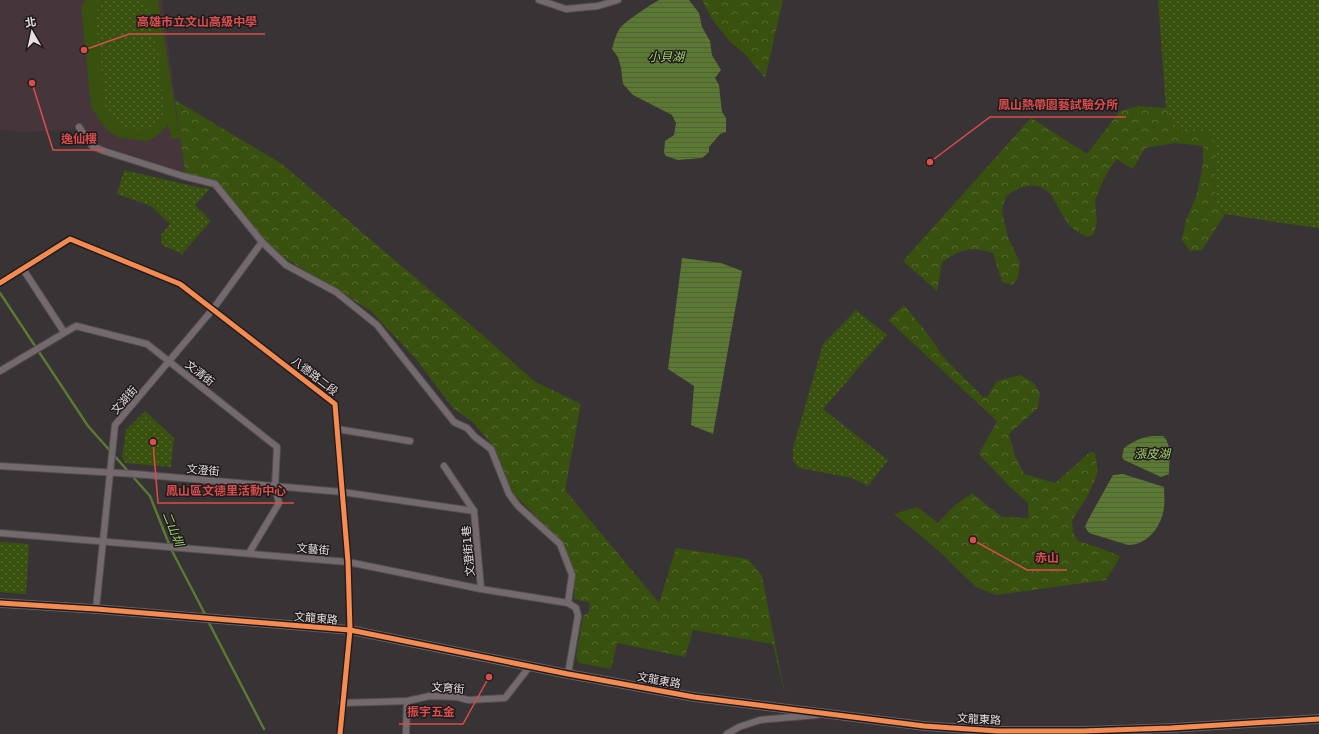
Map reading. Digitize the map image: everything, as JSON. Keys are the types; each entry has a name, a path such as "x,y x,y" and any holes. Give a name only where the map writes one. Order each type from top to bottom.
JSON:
{"street":[{"path":"539,0 566,9 598,6 618,0"},
{"path":"79,127 92,146 183,176 215,184 262,242 286,265 336,292 377,325 454,422 467,428 475,437 491,449 509,494 518,506 560,544 572,575 568,603 576,608 578,616 568,674"},
{"name":"八德路二段","path":"0,283 70,239 180,284 335,404 348,562 350,630 340,734"},
{"name":"文湖街","path":"96,609 115,425 213,309 262,242"},
{"path":"23,269 64,332"},
{"name":"文清街","path":"0,371 76,326 147,344 277,447 275,486 279,504 249,553"},
{"path":"337,429 410,441"},
{"name":"文澄街","path":"0,466 135,474 342,492 474,511"},
{"path":"444,466 474,511"},
{"name":"文澄街1巷","path":"474,511 481,589"},
{"name":"文藝街","path":"0,533 172,546 348,562 481,589 568,603"},
{"name":"文龍東路","path":"0,603 96,609 350,630 568,674 694,697 831,714 928,730 1170,731 1319,720"},
{"name":"文育街","path":"407,701 430,696 457,697 468,700 505,698 530,666"},
{"path":"342,703 407,701 406,734"},
{"path":"726,734 739,727 760,720 831,714"}],"shaded area":[{"path":"0,0 162,0 185,172 97,144 78,123 71,130 23,132 0,129"}],"green space":[{"path":"86,0 104,0 95,15 106,112 127,128 132,130 145,130 153,128 165,112 154,11 144,0 158,0 180,138 172,139 168,124 152,139 138,140 118,137 110,132 99,120 91,107 81,6"},
{"path":"104,0 144,0 154,10 165,112 153,128 145,130 132,130 117,122 106,112 95,14"},
{"path":"702,0 783,0 765,78 745,54 729,41 712,19"},
{"path":"1158,0 1319,0 1319,228 1225,214 1216,204 1215,179 1217,150 1185,131 1174,129 1166,108"},
{"path":"175,100 282,164 479,332 534,381 581,404 565,490 659,603 676,548 748,559 762,576 786,700 773,644 693,630 685,657 617,643 611,669 579,663 576,657 583,616 589,612 590,603 574,599 575,575 564,544 514,494 490,442 473,422 453,408 416,359 371,311 272,249 218,183 185,172"},
{"path":"1138,106 1166,108 1174,129 1210,132 1217,150 1215,179 1216,204 1225,214 1202,250 1190,251 1182,240 1186,220 1197,194 1203,164 1203,146 1175,143 1145,148 1133,169 1116,159 1104,179 1095,200 1097,222 1094,234 1088,237 1069,225 1052,196 1041,187 1024,187 1006,196 1002,211 1008,237 1020,263 1018,278 1012,285 1002,282 993,253 985,251 972,249 966,250 955,254 942,262 937,291 903,261 1031,118 1087,154 1120,111"},
{"path":"124,170 210,189 195,205 211,221 182,254 162,245 161,235 170,224 151,206 117,194"},
{"path":"904,305 931,338 943,357 984,398 988,396 997,381 1020,375 1033,382 1040,393 1038,408 1009,434 1015,456 1024,474 1055,483 1090,452 1095,453 1098,472 1087,497 1072,520 1073,532 1078,541 1120,556 1106,580 996,595 976,587 940,552 894,514 917,507 938,523 954,506 972,493 1002,517 1029,518 1028,503 1010,487 979,454 997,421 888,320"},
{"path":"856,310 887,335 823,409 888,460 868,486 852,478 799,468 793,461 793,448 823,344"},
{"path":"145,411 174,438 171,467 125,463 122,456 126,430"},
{"path":"0,542 29,544 26,594 0,592"}],"water":[{"name":"小貝湖","path":"659,0 689,0 699,13 702,27 710,41 712,55 721,70 715,78 719,85 722,112 726,118 726,132 720,134 709,147 709,152 702,158 678,160 666,156 664,153 665,141 674,135 676,123 672,115 633,95 623,84 618,57 612,49 616,35 620,28 633,17"},
{"path":"682,258 721,263 742,271 713,434 691,425 694,386 668,369"},
{"name":"漲皮湖","path":"1153,436 1163,436 1169,449 1169,474 1161,477 1124,460 1122,457 1124,448 1134,441"},
{"path":"1123,474 1164,487 1163,514 1157,527 1148,538 1142,542 1128,545 1089,533 1085,527 1113,475"}],"waterway":[{"name":"二山圳","path":"0,293 88,426 150,496 171,549 206,616"},
{"name":"二山圳","path":"208,621 264,729"}],"cycle path":[{"path":"0,283 70,239 180,284 335,404 348,562 350,630 340,734"},
{"path":"0,603 96,609 350,630 568,674 694,697 924,726 998,731 1082,731 1171,728 1319,719"}],"place":[{"name":"高雄市立文山高級中學","path":"84,50"},
{"name":"逸仙樓","path":"32,83"},
{"name":"鳳山熱帶園藝試驗分所","path":"930,162"},
{"name":"鳳山區文德里活動中心","path":"153,442"},
{"name":"赤山","path":"973,540"},
{"name":"振宇五金","path":"489,677"}]}
